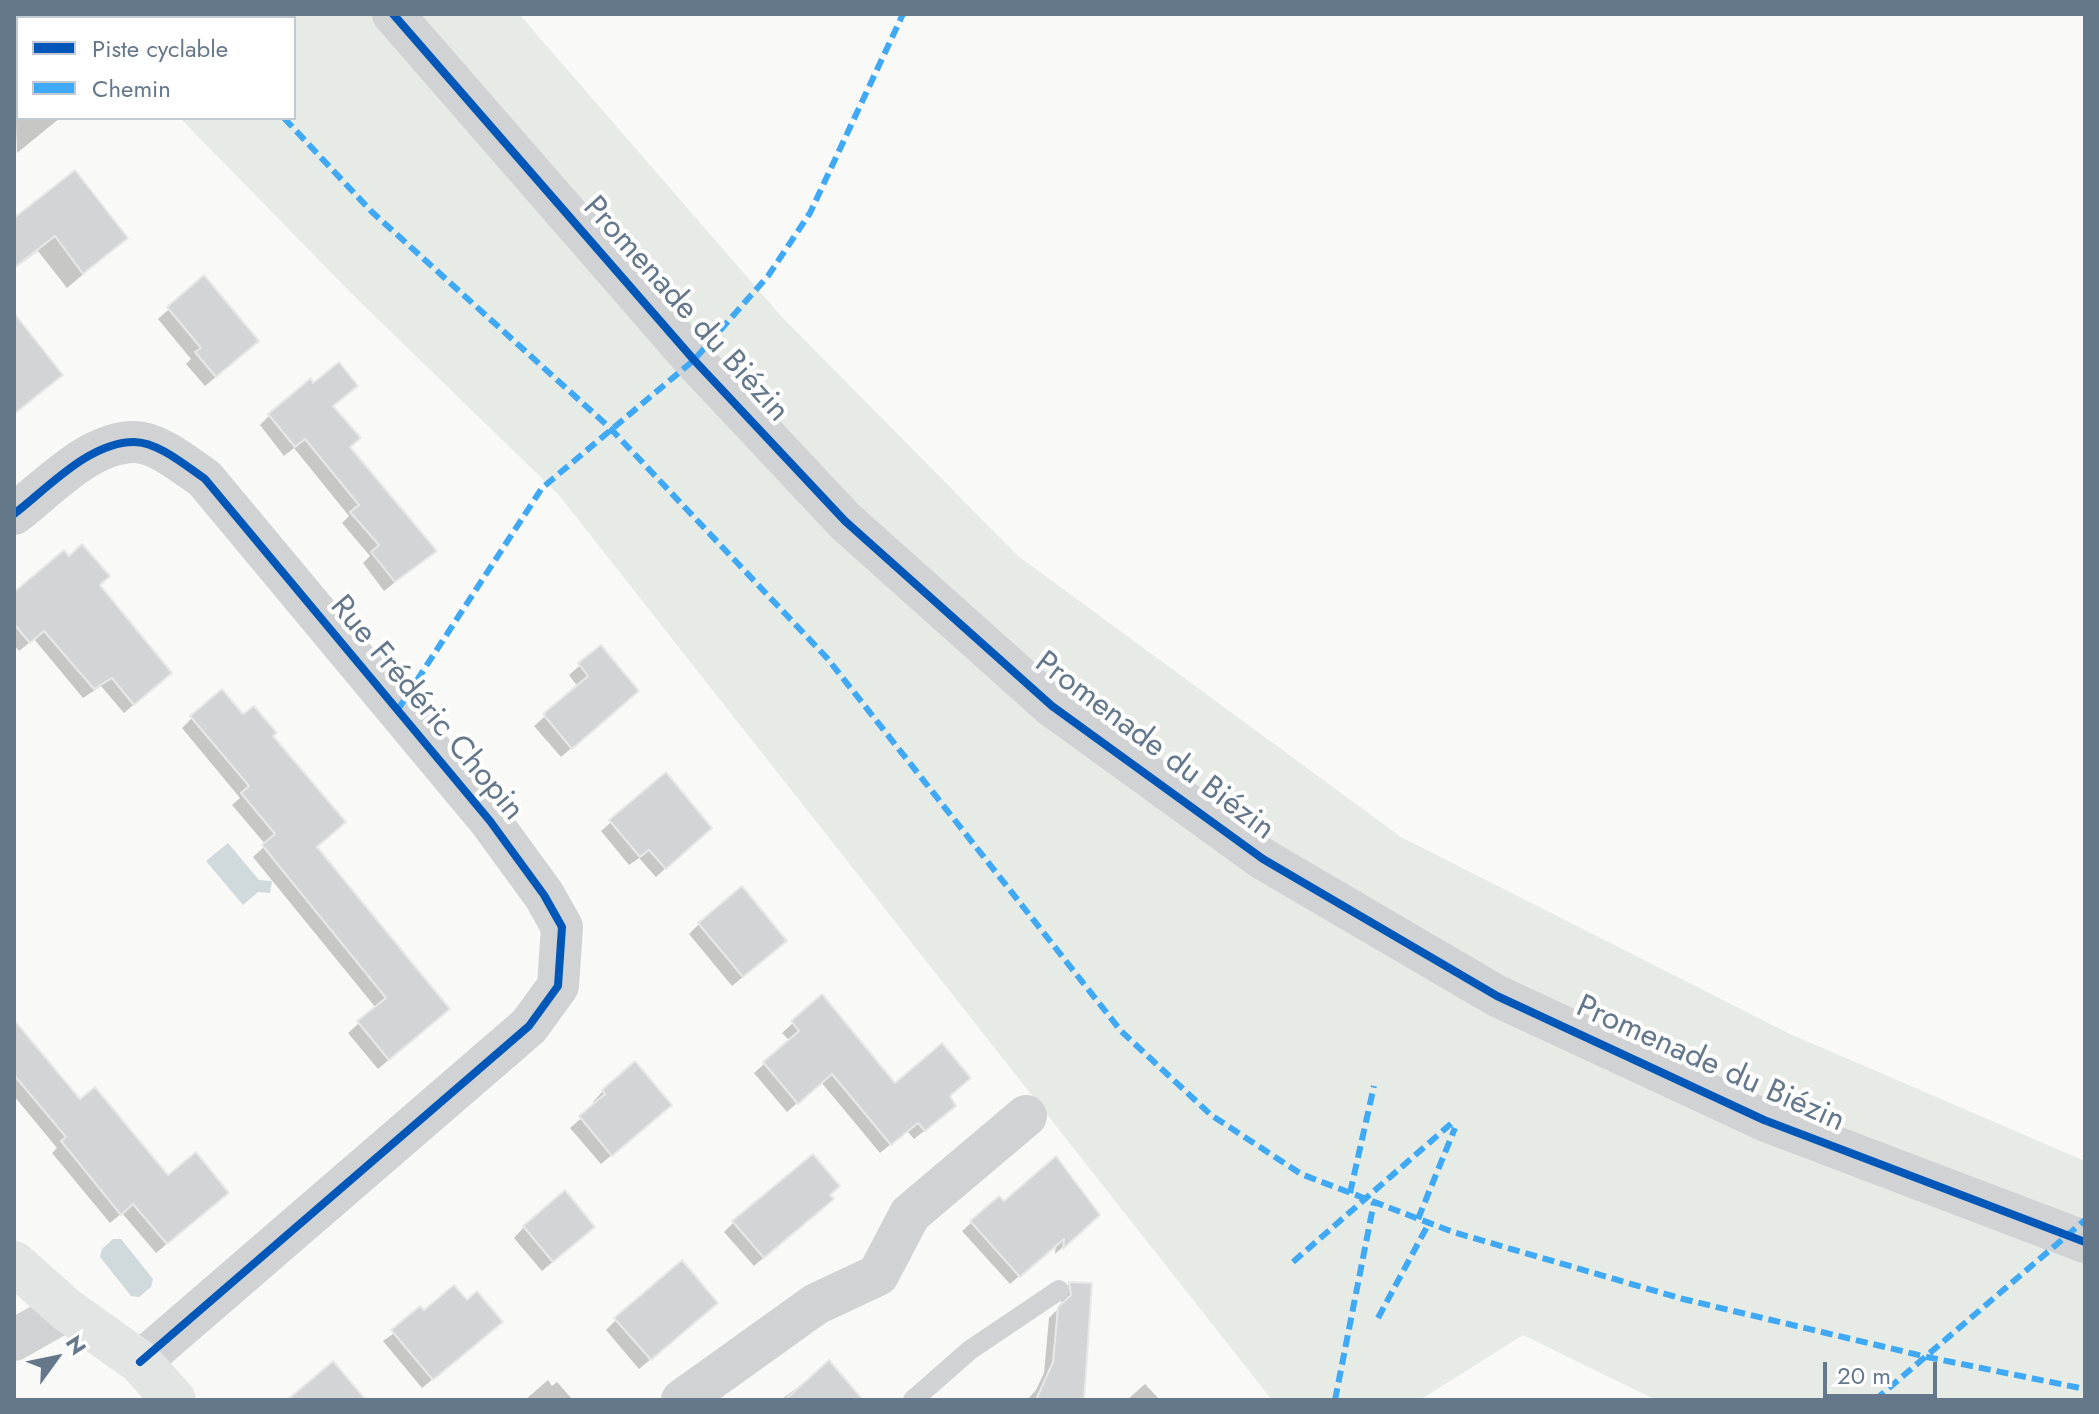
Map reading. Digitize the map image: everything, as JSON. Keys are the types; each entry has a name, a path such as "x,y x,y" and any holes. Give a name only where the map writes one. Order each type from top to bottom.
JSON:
{"street":[{"name":"Promenade du Biézin","path":"393,14 694,360 845,521 1052,706 1213,823 1263,859 1497,996 1764,1120 2085,1242"},
{"name":"Rue Frédéric Chopin","path":"14,514 83,461 107,448 136,442 175,458 205,479 490,821 544,895 562,927 558,986 529,1026 140,1362"},
{"path":"682,1400 816,1304 878,1275 910,1214 1026,1116"},
{"path":"14,1263 67,1310 140,1362 174,1400"},
{"path":"14,1340 67,1310"}],"lane":[{"path":"913,1400 982,1341 1059,1290"}],"shaded area":[{"path":"88,14 519,14 781,316 1018,556 1401,837 1790,1034 2085,1161 2085,1400 1656,1400 1523,1335 1420,1400 1272,1400 558,494 352,294 182,120 296,120 296,16"},
{"path":"228,843 259,880 272,881 270,893 258,892 243,905 206,861"},
{"path":"113,1239 121,1239 153,1279 151,1287 139,1297 131,1296 100,1257 102,1249"}],"building":[{"path":"75,170 128,238 83,274 55,236 14,268 14,218"},
{"path":"204,275 259,341 216,377 195,352 201,348 167,307"},
{"path":"14,313 63,375 14,414"},
{"path":"339,362 358,386 333,406 361,438 350,447 437,551 395,582 371,552 379,545 350,512 359,505 305,439 295,447 268,414 311,378 313,383"},
{"path":"82,544 110,576 100,585 172,673 134,705 112,678 94,689 44,631 30,643 14,624 14,592 64,550 69,556"},
{"path":"601,645 639,691 572,749 543,714 588,676 578,663"},
{"path":"222,689 243,714 254,706 277,733 273,736 346,822 317,847 450,1009 389,1060 357,1021 386,998 262,845 275,834 241,793 249,786 190,716"},
{"path":"666,772 712,828 666,869 649,850 640,857 609,820"},
{"path":"742,886 787,941 743,977 698,923"},
{"path":"822,994 895,1083 942,1043 971,1078 950,1096 956,1106 925,1131 918,1123 891,1145 832,1074 798,1104 763,1062 799,1031 791,1021"},
{"path":"14,1020 80,1099 95,1087 168,1175 196,1152 229,1193 167,1244 133,1204 121,1215 61,1141 66,1137 14,1075"},
{"path":"635,1061 672,1105 612,1156 579,1116 605,1094 602,1090"},
{"path":"813,1154 840,1186 830,1195 834,1199 764,1258 732,1221"},
{"path":"1056,1156 1100,1215 1063,1249 1064,1239 1020,1277 970,1221 999,1196 1004,1201"},
{"path":"565,1190 595,1227 553,1262 523,1226"},
{"path":"682,1260 718,1303 651,1360 614,1318"},
{"path":"1069,1282 1092,1283 1084,1400 1036,1400 1053,1362 1058,1307 1071,1295"},
{"path":"454,1285 467,1300 477,1291 503,1322 433,1380 391,1330 420,1306 424,1310"},
{"path":"829,1360 863,1400 785,1400"},
{"path":"333,1361 366,1400 287,1400 318,1374"}],"marked path":[{"path":"397,711 542,488 694,360 768,276 810,213 903,14"},
{"path":"286,120 371,211 610,428 827,658 1121,1031 1211,1115 1301,1174 1453,1232 1683,1299 1927,1357 2085,1389"},
{"path":"1350,1193 1374,1086"},
{"path":"1293,1262 1453,1122"},
{"path":"1418,1219 1455,1128"},
{"path":"1335,1400 1374,1202"},
{"path":"1875,1400 2085,1220"},
{"path":"1378,1318 1429,1223"}],"cycle path":[{"path":"393,14 694,360 845,521 1052,706 1263,859 1497,996 1764,1120 2085,1242"},
{"path":"14,514 85,458 117,444 134,442 153,446 205,479 490,821 544,895 562,927 558,986 529,1026 140,1362"}]}
